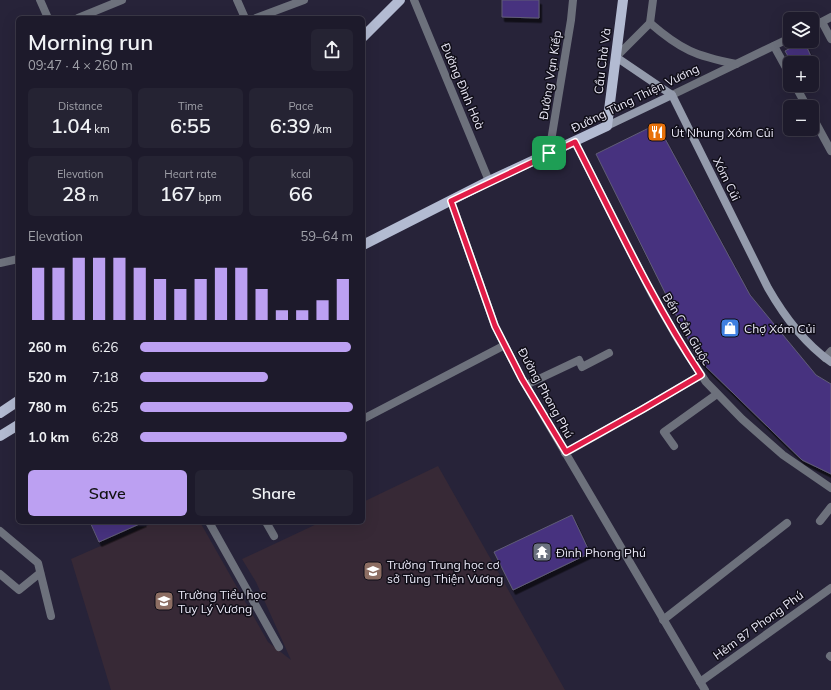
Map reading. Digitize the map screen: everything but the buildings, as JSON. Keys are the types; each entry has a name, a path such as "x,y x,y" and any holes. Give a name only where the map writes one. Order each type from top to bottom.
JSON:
{"main road":[{"path":"365,35 400,0"},
{"name":"Cầu Chà Và","path":"607,126 622,0"},
{"name":"Xóm Củi","path":"616,57 672,95 768,288 782,312 799,332 828,360"},
{"name":"Đường Tùng Thiện Vương","path":"365,243 489,181 575,142 672,95"},
{"path":"0,413 16,403"},
{"path":"0,436 16,426"}],"street":[{"path":"40,0 47,16"},
{"path":"83,16 122,0"},
{"path":"237,0 244,16"},
{"path":"261,16 304,0"},
{"name":"Đường Đình Hoà","path":"414,0 489,181"},
{"name":"Đường Vạn Kiếp","path":"549,153 572,20 573,0"},
{"path":"616,57 650,22 653,0"},
{"path":"819,24 831,17"},
{"path":"650,22 667,38 686,50 709,59 736,64"},
{"path":"822,22 831,39"},
{"name":"Đường Tùng Thiện Vương","path":"672,95 783,42"},
{"path":"774,46 783,62"},
{"path":"819,129 831,151"},
{"name":"Bến Cần Giuộc","path":"575,142 652,294 679,341 701,375 717,394 742,419 782,455 831,488"},
{"name":"Đường Phong Phú","path":"451,201 495,326 526,385 705,690"},
{"path":"0,263 16,259"},
{"path":"365,418 505,345"},
{"path":"828,360 831,351"},
{"path":"526,385 579,360 582,367 609,353"},
{"path":"566,452 701,375"},
{"path":"674,446 664,432 717,394"},
{"path":"820,521 831,507"},
{"path":"663,620 787,523"},
{"path":"210,524 279,647"},
{"path":"267,524 274,536"},
{"path":"0,530 38,563 51,616"},
{"path":"0,574 19,590 40,573"},
{"name":"Hẻm 87 Phong Phú","path":"700,682 831,588"}],"shaded area":[{"name":"Trường Trung học cơ sở Tùng Thiện Vương","path":"438,466 565,690 111,690 71,559 150,524 201,524 268,642 291,660 256,582 242,559 317,524 365,524 365,501"}],"place":[{"name":"Út Nhung Xóm Củi","path":"657,132"},
{"name":"Chợ Xóm Củi","path":"730,328"},
{"name":"Đình Phong Phú","path":"542,552"},
{"name":"Trường Trung học cơ sở Tùng Thiện Vương","path":"373,571"},
{"name":"Trường Tiểu học Tuy Lý Vương","path":"164,601"}],"route":[{"path":"575,142 652,294 679,341 701,375 566,452 522,379 495,326 451,201 489,181 549,153 575,142"}]}
